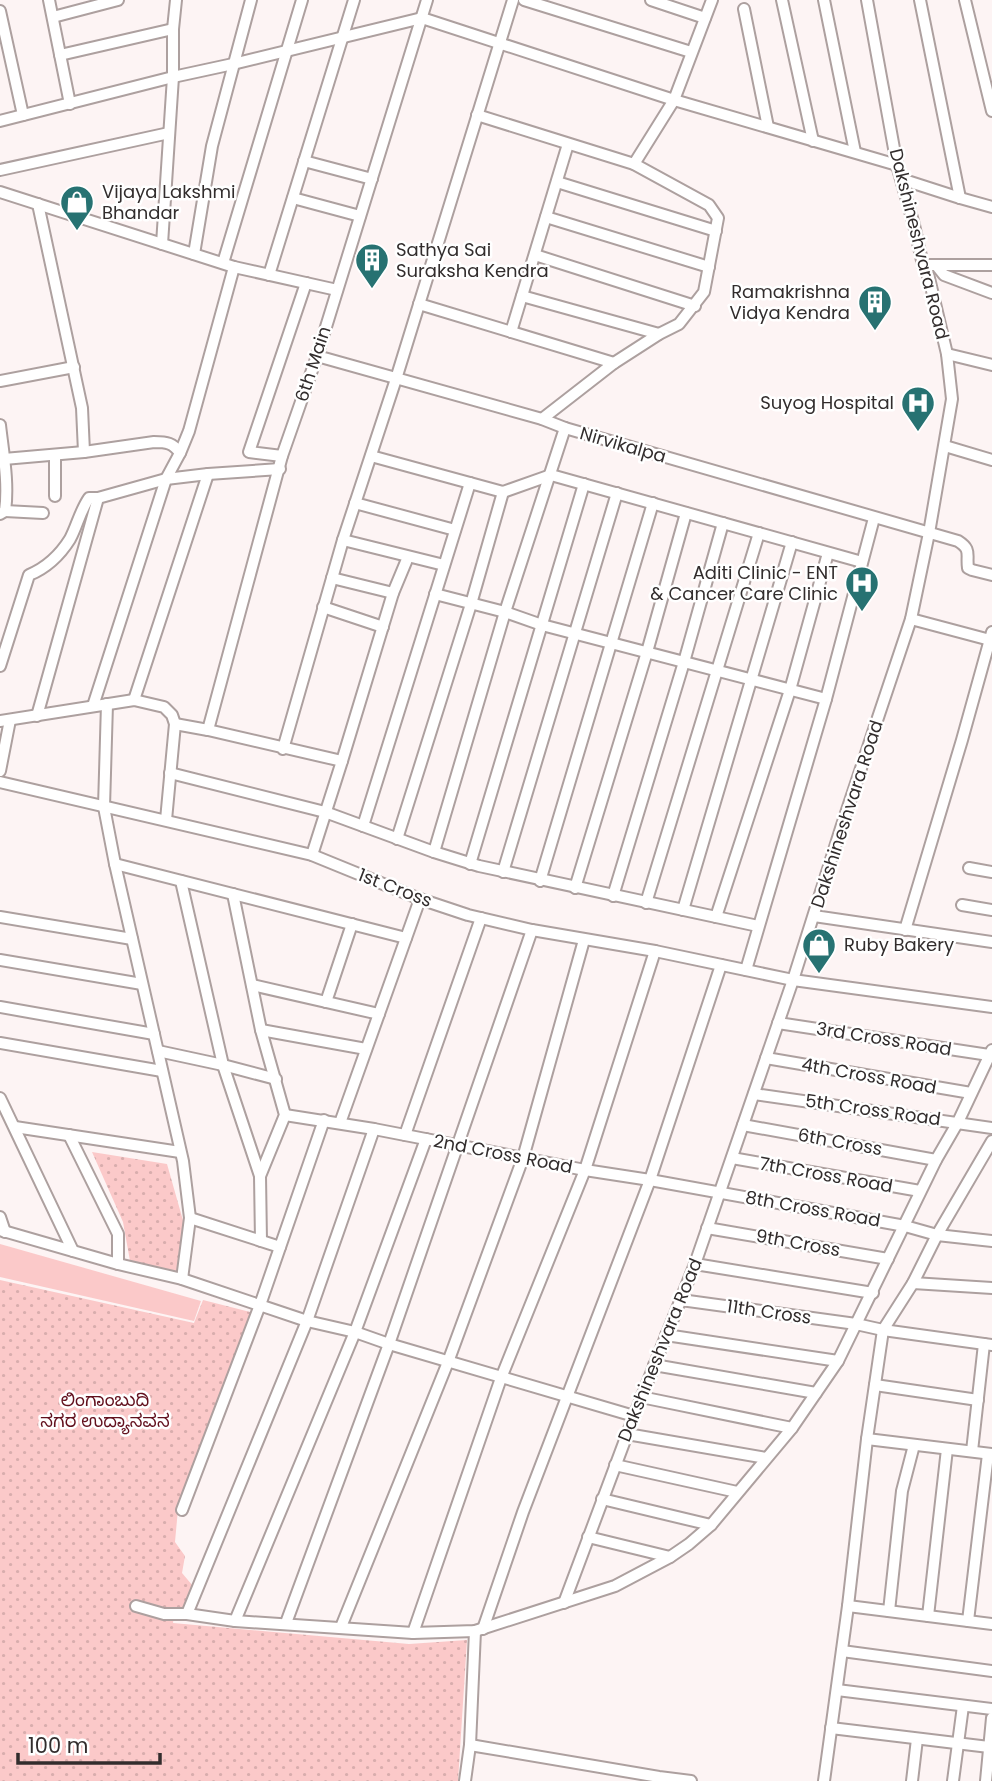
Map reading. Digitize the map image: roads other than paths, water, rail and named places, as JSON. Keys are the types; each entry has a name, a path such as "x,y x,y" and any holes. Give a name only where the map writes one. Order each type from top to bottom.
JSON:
{"street":[{"path":"49,0 70,104"},
{"path":"52,17 118,0"},
{"path":"162,244 176,0"},
{"path":"194,254 212,146 251,0"},
{"path":"223,263 303,0"},
{"path":"269,275 354,0"},
{"name":"6th Main","path":"208,730 282,456 317,356 427,0"},
{"path":"283,749 343,540 396,379 513,0"},
{"path":"524,0 691,52"},
{"path":"651,0 705,18"},
{"path":"634,164 674,100 712,0"},
{"path":"782,0 813,141"},
{"path":"824,0 855,152"},
{"name":"Dakshineshvara Road","path":"564,1603 721,1192 911,620 929,533 952,399 947,354 897,165 867,0"},
{"path":"920,0 960,198"},
{"path":"965,0 992,111"},
{"path":"744,9 768,127"},
{"path":"0,11 23,115"},
{"path":"0,121 422,18 674,100 897,165"},
{"path":"60,55 173,29"},
{"path":"477,115 634,164 709,205 718,218 704,292 695,306 679,324 614,363 542,419"},
{"path":"0,170 169,133"},
{"path":"511,332 568,144"},
{"path":"304,161 372,179"},
{"path":"901,178 992,207"},
{"path":"557,182 716,231"},
{"path":"0,192 234,267 337,290"},
{"path":"293,198 360,216"},
{"path":"38,204 82,408 84,452"},
{"path":"546,217 709,267"},
{"path":"535,255 695,306"},
{"path":"923,265 992,265"},
{"path":"936,265 944,275 992,293"},
{"path":"93,706 166,479 189,431 234,267"},
{"path":"282,456 249,452 306,283"},
{"path":"522,296 659,334"},
{"path":"419,304 614,363"},
{"path":"947,354 992,365"},
{"name":"Nirvikalpa","path":"317,356 958,541 968,550 968,568 992,575"},
{"path":"0,381 74,366"},
{"path":"0,425 6,503 2,513 43,513"},
{"path":"434,852 505,612 565,428"},
{"path":"4,459 166,442 174,445 180,453"},
{"path":"945,446 992,460"},
{"path":"55,455 55,496"},
{"path":"371,456 503,492 551,475 862,562"},
{"path":"0,664 29,575 42,570 57,555 70,538 89,498 98,498 166,479 280,468"},
{"path":"134,700 208,474"},
{"path":"363,826 470,484"},
{"path":"470,864 584,484"},
{"path":"397,839 471,604 503,492"},
{"path":"503,872 617,493"},
{"path":"37,716 98,498"},
{"path":"355,503 455,530"},
{"path":"540,881 653,503"},
{"path":"575,888 648,652 686,513"},
{"path":"746,970 826,699 874,518"},
{"path":"613,896 684,663 723,523"},
{"path":"646,903 759,533"},
{"path":"343,540 444,565"},
{"path":"683,910 792,542"},
{"path":"716,917 790,690 828,552"},
{"path":"312,855 393,593 408,557"},
{"path":"332,578 393,593"},
{"path":"435,594 575,634 826,699"},
{"path":"323,607 383,627"},
{"path":"905,929 991,636 911,620"},
{"path":"0,771 5,720 134,700 164,707 172,715 175,724 166,820"},
{"path":"107,704 104,807 180,1152 190,1218 182,1279"},
{"path":"175,724 342,761"},
{"path":"170,773 325,812 470,864 758,926"},
{"name":"1st Cross","path":"0,782 312,855 420,899 532,930 655,951 793,980 992,1007"},
{"path":"116,864 406,938"},
{"path":"969,868 992,872"},
{"path":"181,881 223,1065 260,1177 261,1241"},
{"path":"233,894 261,1030 285,1115 260,1177"},
{"path":"340,1123 420,899"},
{"path":"962,905 992,910"},
{"path":"814,916 992,942"},
{"path":"0,917 132,939"},
{"path":"405,1135 481,918"},
{"path":"326,1002 352,924"},
{"path":"286,1623 389,1344 532,930"},
{"path":"341,1628 449,1362 523,1158 584,940"},
{"path":"412,1633 501,1378 585,1170 655,951"},
{"path":"0,960 142,984"},
{"path":"465,1781 479,1630 650,1180 721,965"},
{"path":"252,985 379,1014"},
{"path":"0,1007 154,1034"},
{"name":"3rd Cross Road","path":"778,1023 991,1052"},
{"path":"261,1030 366,1049"},
{"path":"0,1044 162,1071"},
{"path":"158,1051 276,1079"},
{"path":"136,1606 164,1614 187,1614 235,1621 412,1633 479,1630 615,1586 670,1557 711,1525 792,1428 838,1361 991,1052"},
{"name":"4th Cross Road","path":"766,1058 971,1093"},
{"path":"980,1076 992,1078"},
{"name":"5th Cross Road","path":"754,1094 992,1128"},
{"path":"0,1098 73,1251"},
{"name":"2nd Cross Road","path":"285,1115 721,1192"},
{"path":"182,1510 260,1305 324,1120"},
{"name":"6th Cross","path":"743,1125 936,1160"},
{"path":"15,1126 180,1152"},
{"path":"187,1614 307,1321 374,1129"},
{"path":"69,1135 118,1234 118,1264"},
{"path":"235,1621 355,1332 426,1139"},
{"path":"824,1781 883,1330 913,1283 937,1235 992,1141"},
{"name":"7th Cross Road","path":"732,1158 920,1191"},
{"name":"8th Cross Road","path":"721,1192 905,1226 937,1235 992,1241"},
{"path":"0,1217 3,1231 182,1279 307,1321 355,1332 634,1416"},
{"path":"190,1218 280,1247"},
{"name":"9th Cross","path":"707,1228 888,1259"},
{"path":"695,1264 873,1293"},
{"path":"913,1283 992,1288"},
{"name":"11th Cross","path":"681,1300 988,1345"},
{"path":"666,1335 838,1361"},
{"path":"972,1451 988,1345"},
{"path":"654,1365 816,1393"},
{"path":"875,1385 978,1400"},
{"path":"641,1397 792,1428"},
{"path":"627,1434 766,1458"},
{"path":"867,1439 990,1454 968,1621"},
{"path":"889,1611 902,1491 914,1445"},
{"path":"928,1616 947,1449"},
{"path":"615,1465 737,1492"},
{"path":"602,1499 711,1525"},
{"path":"588,1537 670,1557"},
{"path":"848,1606 992,1624"},
{"path":"842,1651 992,1671"},
{"path":"837,1690 992,1709"},
{"path":"953,1781 963,1706"},
{"path":"986,1781 992,1717"},
{"path":"831,1727 989,1747"},
{"path":"912,1781 918,1739"},
{"path":"470,1745 657,1779 691,1781"}],"place":[{"name":"Vijaya Lakshmi Bhandar","path":"77,232"},
{"name":"Sathya Sai Suraksha Kendra","path":"372,290"},
{"name":"Ramakrishna Vidya Kendra","path":"875,332"},
{"name":"Suyog Hospital","path":"918,433"},
{"name":"Aditi Clinic - ENT & Cancer Care Clinic","path":"862,613"},
{"name":"Ruby Bakery","path":"819,975"}],"park label":[{"name":"ಲಿಂಗಾಂಬುದಿ ನಗರ ಉದ್ಯಾನವನ","path":"105,1410"}]}
